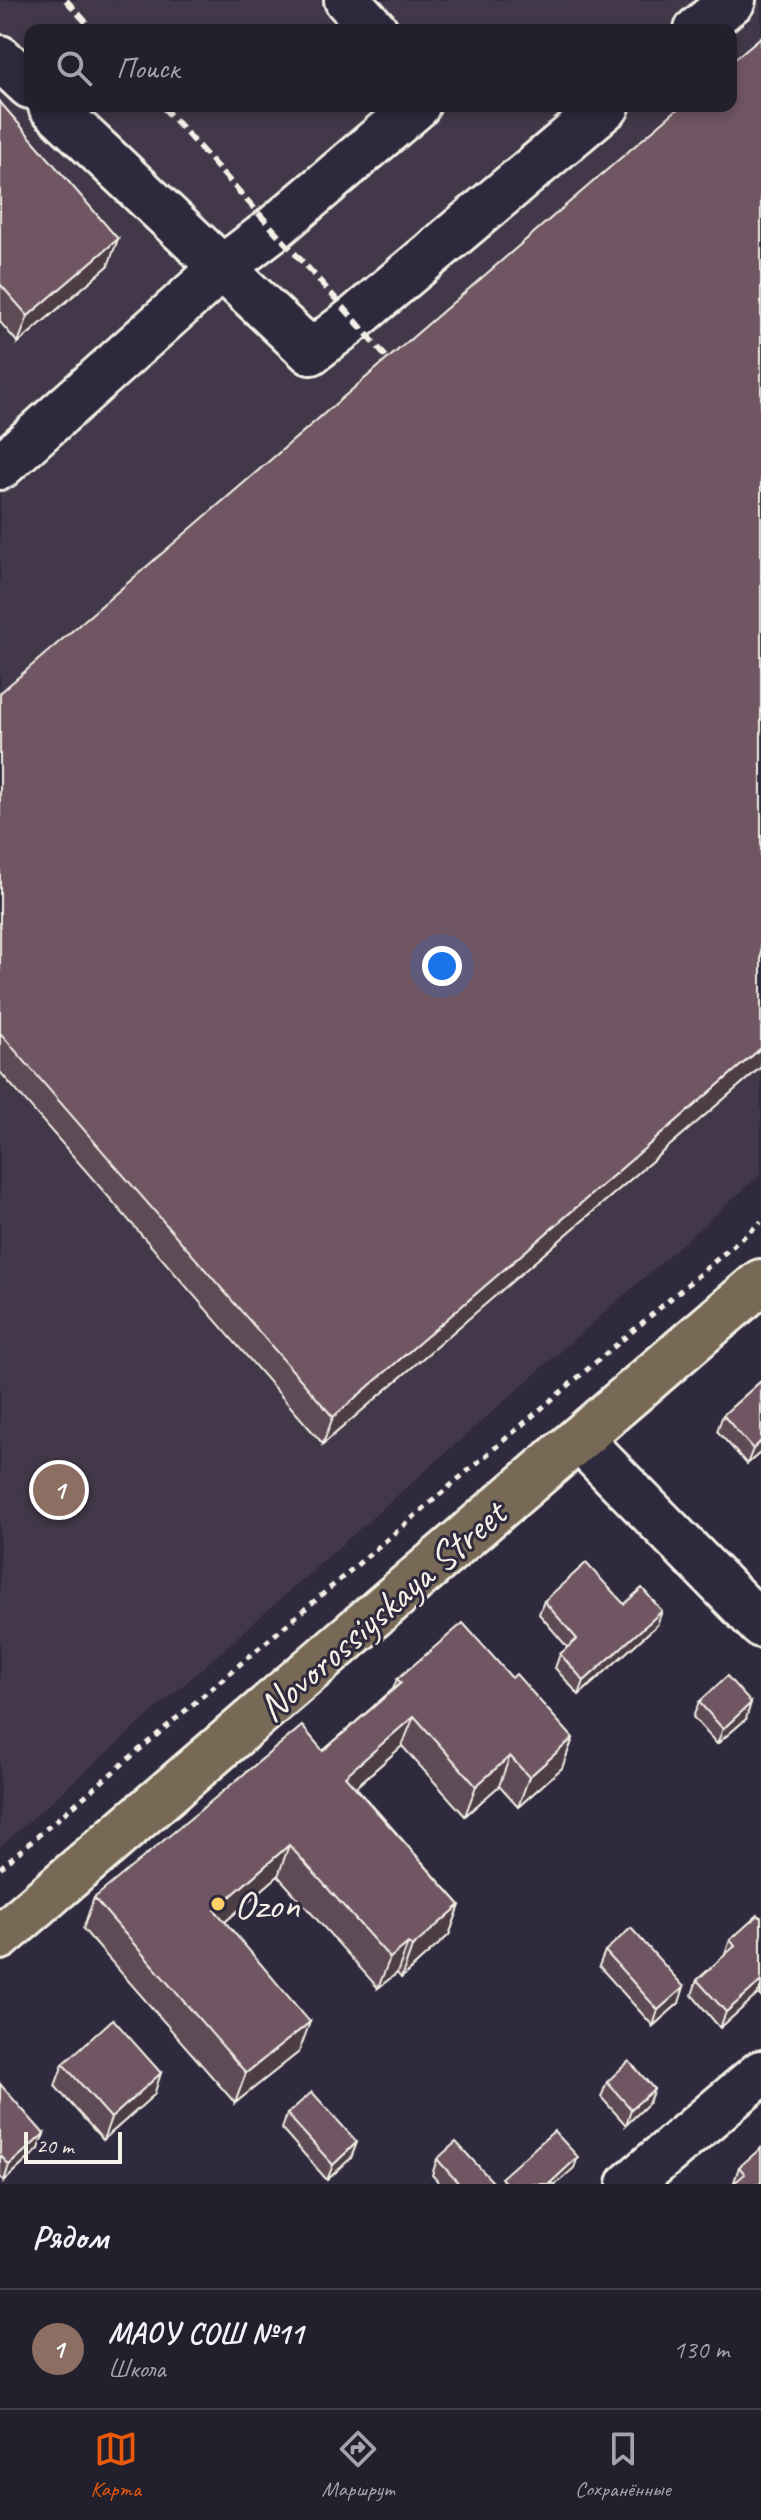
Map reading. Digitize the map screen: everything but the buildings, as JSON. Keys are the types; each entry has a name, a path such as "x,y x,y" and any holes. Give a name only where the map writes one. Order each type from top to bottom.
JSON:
{"main road":[{"name":"Novorossiyskaya Street","path":"0,1937 761,1282"}],"street":[{"path":"347,0 369,24"},
{"path":"704,24 733,0"},
{"path":"0,58 24,80"},
{"path":"57,112 311,352 600,112"},
{"path":"0,467 222,268 273,229 410,112"},
{"path":"579,1439 761,1625"},
{"path":"630,2184 761,2073"}],"path":[{"path":"0,1868 761,1222"}],"shaded area":[{"path":"0,0 761,0 761,1174 0,1847"}],"railway":[{"path":"66,0 88,24"},
{"path":"167,112 402,376"}],"place":[{"name":"МАОУ СОШ №11","path":"59,1490"},
{"name":"Ozon","path":"218,1904"}]}
